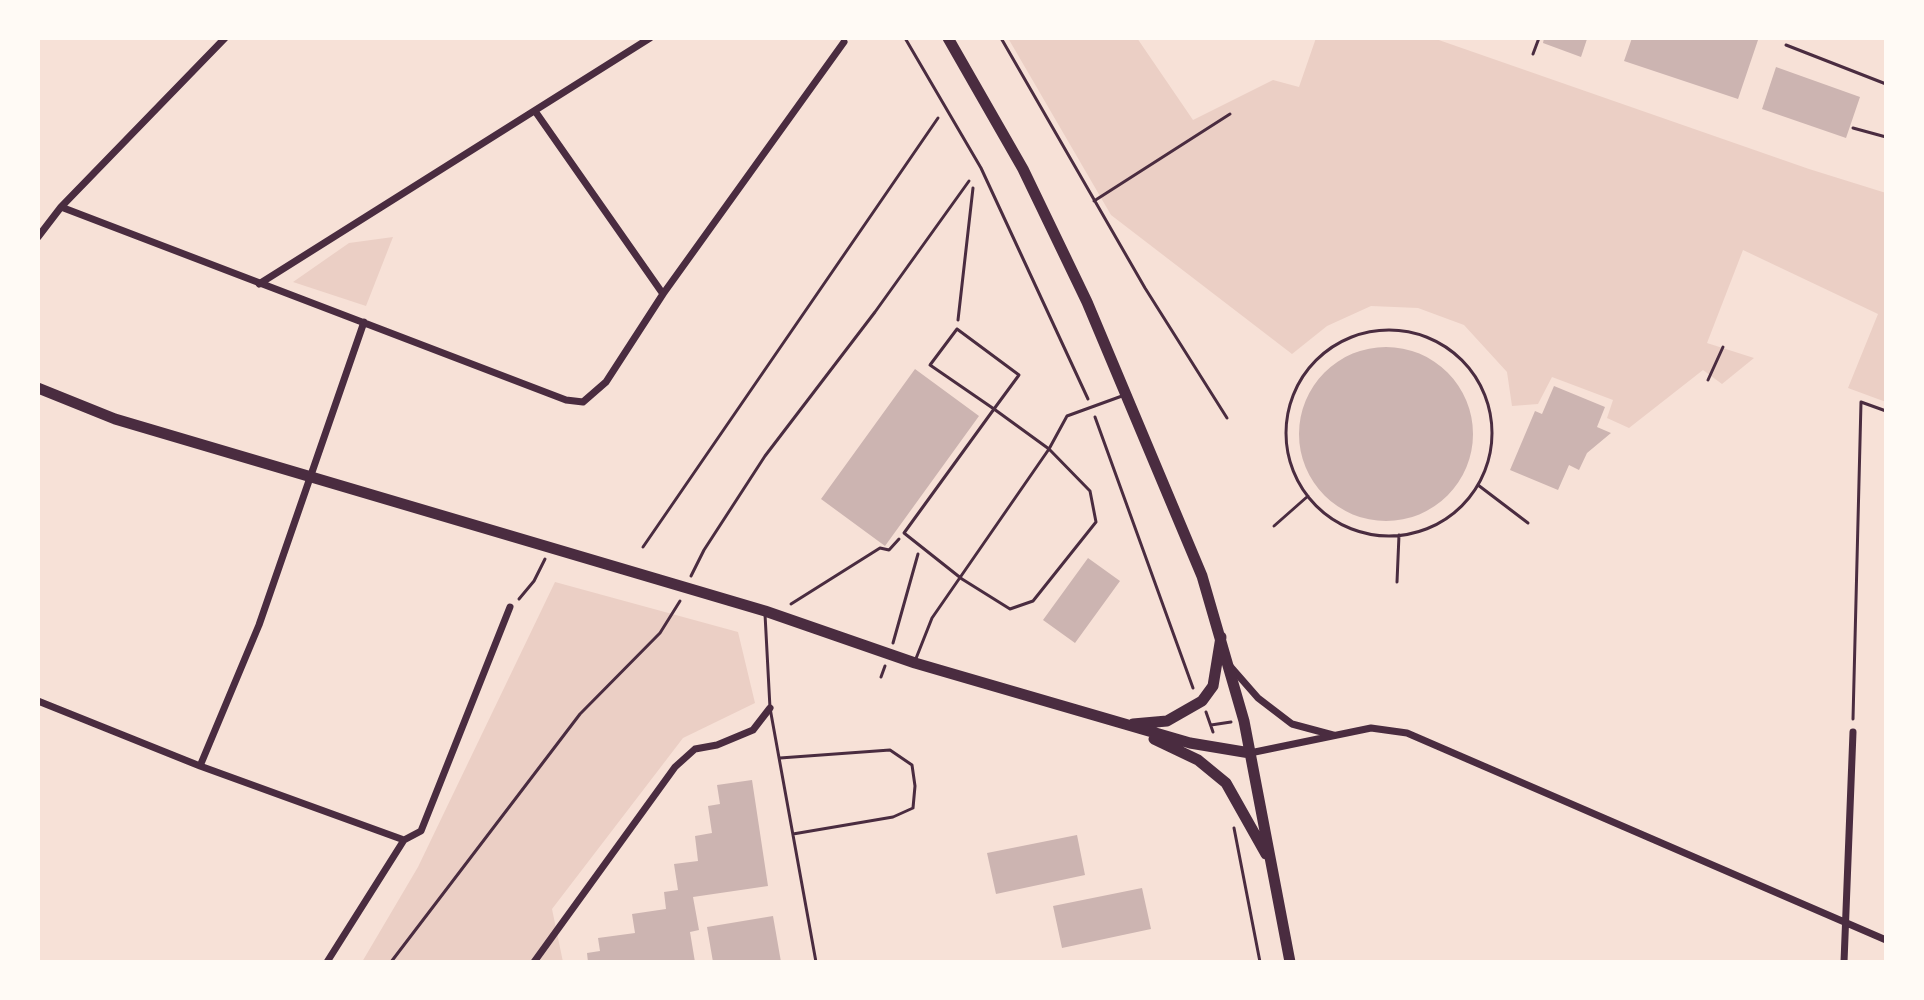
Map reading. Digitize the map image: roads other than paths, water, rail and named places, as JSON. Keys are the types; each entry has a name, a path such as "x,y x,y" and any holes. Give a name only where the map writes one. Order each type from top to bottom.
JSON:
{"main road":[{"path":"948,38 1023,169 1087,302 1202,576 1221,633 1250,753 1290,962"},
{"path":"38,388 115,419 770,613 915,663 1190,743 1250,753"},
{"path":"1125,724 1167,721 1202,701 1213,686 1221,633"},
{"path":"1125,724 1198,760 1226,783 1246,813 1273,870"}],"street":[{"path":"38,237 61,207 225,38"},
{"path":"259,285 650,38"},
{"path":"61,207 566,400 583,402 606,382 663,294 844,42"},
{"path":"535,111 663,294"},
{"path":"200,766 259,625 307,478 364,322"},
{"path":"327,962 404,840 421,831 510,607"},
{"path":"1229,665 1258,698 1292,724 1335,735"},
{"path":"38,701 200,766 404,840"},
{"path":"534,962 675,767 695,749 717,745 753,730 770,708"},
{"path":"1250,753 1371,728 1407,733 1886,940"},
{"path":"1844,962 1853,732"}],"lane":[{"path":"1533,54 1539,38"},
{"path":"1786,45 1886,84"},
{"path":"1853,128 1886,137"},
{"path":"994,409 904,533 962,579 1010,609 1033,601 1096,522 1090,491 1049,449 994,409 930,365 957,329 1019,375 994,409"},
{"path":"915,663 932,618 962,579 1049,449 1067,416 1126,395"},
{"path":"770,613 770,708 816,962"},
{"path":"780,758 890,750 912,765 915,786 913,808 893,817 793,834"}]}
